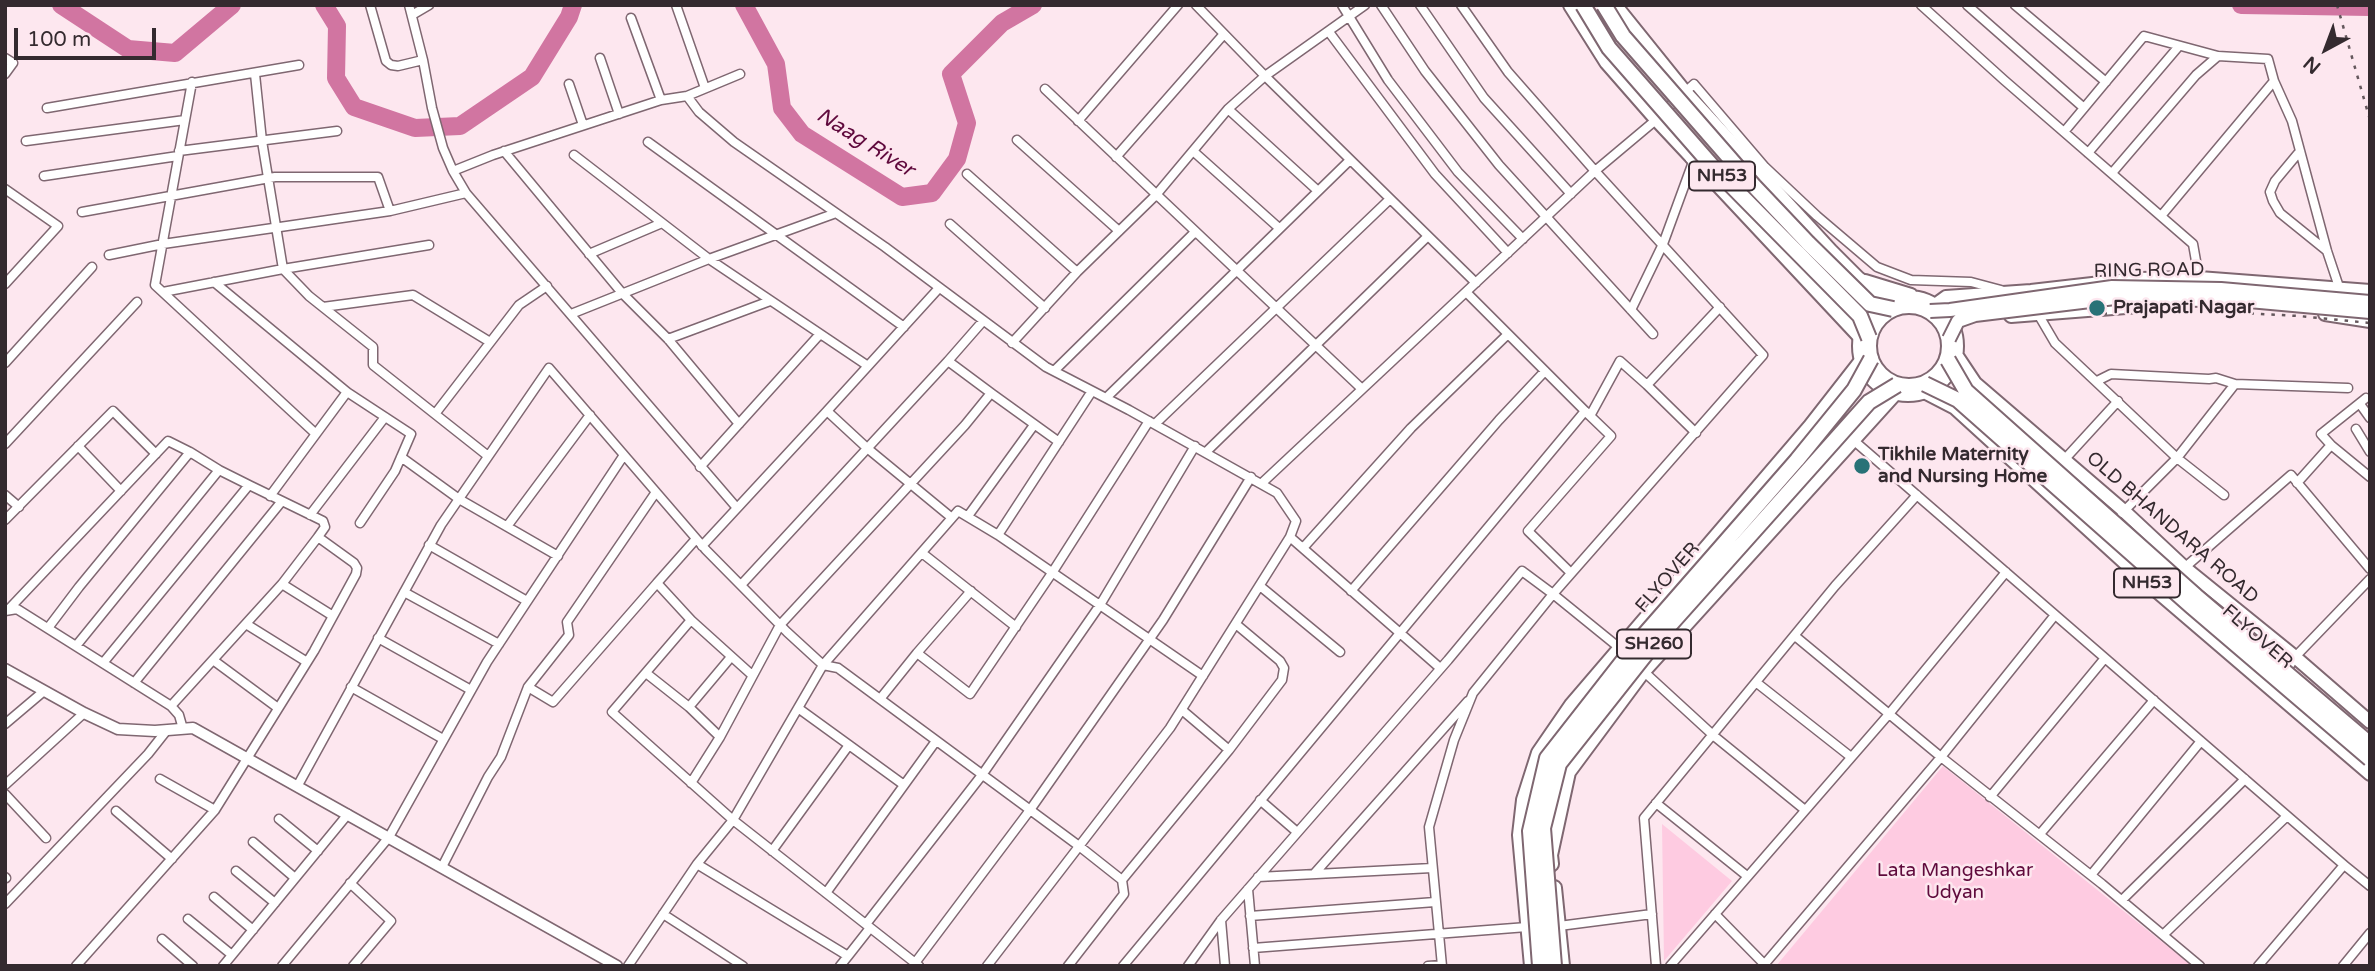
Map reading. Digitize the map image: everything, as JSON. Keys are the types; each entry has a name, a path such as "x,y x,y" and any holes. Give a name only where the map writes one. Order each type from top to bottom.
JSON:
{"highway":[{"name":"NH53","path":"1571,5 1607,62 1656,118 1865,337"},
{"name":"NH53","path":"1583,5 1609,48 1714,168 1860,316 1865,337 1866,360"},
{"name":"NH53","path":"1604,5 1632,46 1754,186 1870,304 1932,308"},
{"name":"NH53","path":"1614,5 1684,92 1805,224 1858,279 1891,305"},
{"path":"1780,250 1805,224"},
{"path":"1865,337 1891,305"},
{"path":"1926,388 1952,358 1953,337 1932,308"},
{"name":"FLYOVER","path":"1952,358 1966,391 2196,596 2370,744"},
{"path":"1532,966 1520,835 1524,800 1539,753 1572,705 1866,360 1895,389"},
{"name":"FLYOVER","path":"1540,966 1530,831 1547,758 1637,643 1830,420 1854,390 1866,360"},
{"name":"FLYOVER","path":"1554,966 1543,828 1559,764 1661,635 1869,402 1895,389 1916,386 1958,400 2191,606 2370,759"},
{"name":"SH260","path":"1562,966 1550,855 1568,772 1643,671 1895,389"}],"main road":[{"path":"1858,279 1908,295 1946,297 2136,279 2199,278 2370,291"},
{"name":"RING ROAD","path":"1932,308 1950,310 2112,287 2221,289 2370,302"},
{"path":"1932,308 1946,297"},
{"name":"RING ROAD","path":"1953,337 1958,321 1975,314 2115,298 2249,301 2370,312"},
{"name":"RING ROAD","path":"1953,337 1963,322 2177,303 2347,316 2370,321"},
{"name":"OLD BHANDARA ROAD","path":"1952,358 1975,383 2124,511 2185,568 2370,722"},
{"name":"NH53","path":"1926,388 1955,408 2161,595 2370,774"}],"street":[{"path":"370,5 386,61 398,66 424,60"},
{"path":"409,5 443,148 466,193 737,508"},
{"path":"412,15 429,5"},
{"path":"676,5 705,88"},
{"path":"1078,121 1178,5"},
{"path":"1196,5 1476,283"},
{"path":"1342,5 1388,80 1458,172 1523,239"},
{"path":"1012,343 1077,272 1156,195 1228,109 1265,76 1365,5"},
{"path":"1381,5 1433,82 1499,165 1653,334"},
{"path":"1420,5 1484,98 1571,194"},
{"path":"1314,874 1472,697 1553,594 1763,355 1508,72 1461,5"},
{"path":"1922,5 2193,244 2199,278"},
{"path":"1967,5 2084,107"},
{"path":"2015,5 2106,82"},
{"path":"631,18 661,100"},
{"path":"1329,32 1435,174 1508,253"},
{"path":"1116,157 1224,34"},
{"path":"2064,132 2144,36 2218,56 2268,59 2274,81 2292,121 2347,316"},
{"path":"2088,153 2179,46"},
{"path":"2112,173 2196,75 2218,56"},
{"path":"5,58 13,63 5,74"},
{"path":"600,58 619,114"},
{"path":"47,108 299,65"},
{"path":"255,74 262,141 283,269 323,307 373,348 373,365 488,456"},
{"path":"453,170 661,100 687,96 740,74"},
{"path":"2161,216 2274,81"},
{"path":"192,82 155,285 316,434"},
{"path":"569,83 583,125"},
{"path":"1262,483 1595,171 1694,84 1765,167 1877,267 1911,280 1971,282 2008,292"},
{"path":"1045,89 1362,389"},
{"path":"687,96 699,113 734,142 836,213 1012,343 1054,371 1262,483 1277,493 1296,521 1290,537 1237,625 1181,710 989,962 1002,966"},
{"path":"1228,109 1318,191"},
{"path":"1631,310 1663,244 1693,162 1656,118"},
{"path":"26,141 185,120"},
{"path":"44,176 337,131"},
{"path":"1017,141 1119,231"},
{"path":"648,142 904,327"},
{"path":"1193,150 1279,229"},
{"path":"504,151 622,293 668,339 739,424"},
{"path":"2301,151 2275,181 2270,192 2280,213 2327,251"},
{"path":"574,155 709,259 868,366"},
{"path":"1106,398 1350,160"},
{"path":"967,174 1077,272"},
{"path":"82,212 270,177 378,177 390,211"},
{"path":"5,284 58,226 7,193"},
{"path":"109,255 163,244 390,211 466,193"},
{"path":"917,653 970,694 1152,423 1277,309 1390,199"},
{"path":"571,314 709,259 836,213"},
{"path":"589,254 662,223"},
{"path":"950,223 1045,308"},
{"path":"1054,371 1195,232"},
{"path":"1206,452 1428,236"},
{"path":"163,292 429,245"},
{"path":"5,363 92,267"},
{"path":"214,282 346,392 411,434 395,471 359,523"},
{"path":"435,414 519,305 547,286"},
{"path":"528,687 553,702 657,583 737,508 939,288"},
{"path":"1466,292 1611,436 1528,531 1571,573"},
{"path":"323,307 413,295 490,342"},
{"path":"668,339 770,301"},
{"path":"5,444 137,302"},
{"path":"1647,385 1720,307"},
{"path":"2038,314 2055,343 2177,458 2224,495"},
{"path":"741,585 983,321"},
{"path":"700,467 820,334"},
{"path":"1303,548 1411,428 1508,334"},
{"path":"948,361 1059,442"},
{"path":"1123,966 1399,633 1587,413 1620,361 1696,433"},
{"path":"298,785 429,545 549,368 699,542 780,625 824,665 838,667 1122,880 1124,894 1068,966"},
{"path":"1352,591 1499,420 1545,371"},
{"path":"2096,381 2111,374 2216,378 2235,384 2348,388"},
{"path":"2101,540 2124,511 2177,458 2235,384"},
{"path":"998,535 1092,391"},
{"path":"270,496 346,392"},
{"path":"691,783 720,737 780,625 991,393"},
{"path":"2064,460 2118,401"},
{"path":"2370,418 2363,401 2321,434 2370,477"},
{"path":"5,520 113,411 156,454"},
{"path":"827,411 952,518"},
{"path":"508,525 590,415"},
{"path":"310,515 385,417"},
{"path":"968,516 1034,425"},
{"path":"2356,429 2370,452"},
{"path":"1852,439 2370,886"},
{"path":"9,608 169,441 219,470 326,524 282,584 171,706"},
{"path":"2297,483 2331,445"},
{"path":"78,446 121,491"},
{"path":"840,966 982,775 1100,605 1195,446"},
{"path":"48,628 190,453"},
{"path":"282,966 389,837 499,644 624,455"},
{"path":"401,457 459,499 558,556"},
{"path":"76,646 219,470"},
{"path":"2161,595 2174,575 2291,475 2370,569"},
{"path":"691,620 612,712 733,820 917,964 1151,639 1251,477"},
{"path":"103,663 249,485"},
{"path":"442,867 501,757 528,687 569,635 566,622 656,492"},
{"path":"5,495 19,507"},
{"path":"1656,966 1644,818 1835,586 1917,495"},
{"path":"134,683 282,501"},
{"path":"628,966 697,864 733,820 824,665 958,511 998,535 1203,676"},
{"path":"76,966 215,810 333,616 357,568 318,537"},
{"path":"1290,537 1440,668"},
{"path":"429,545 527,601"},
{"path":"922,553 1016,627"},
{"path":"1192,963 1221,920 1522,571 1620,648 1714,736 1805,810"},
{"path":"1670,966 1889,714 2006,572"},
{"path":"2274,691 2295,657 2370,579"},
{"path":"657,583 691,620 752,675"},
{"path":"282,584 333,616"},
{"path":"1260,586 1340,652"},
{"path":"880,699 971,591"},
{"path":"404,592 499,644"},
{"path":"5,600 9,608"},
{"path":"9,608 17,609 171,706 179,715 183,729"},
{"path":"1715,914 1764,965 1941,757 2055,615"},
{"path":"246,624 307,662"},
{"path":"1122,880 1229,750 1282,680 1284,667 1280,661 1237,625"},
{"path":"1795,636 2200,966"},
{"path":"378,638 471,691"},
{"path":"689,707 731,657"},
{"path":"1990,797 2105,658"},
{"path":"213,660 278,708"},
{"path":"5,669 118,729 193,728 617,966"},
{"path":"646,674 689,707 720,737"},
{"path":"1757,683 1851,757"},
{"path":"351,687 443,739"},
{"path":"5,724 44,691"},
{"path":"1428,966 1442,965 1429,827 1454,740 1472,697"},
{"path":"2040,834 2154,700"},
{"path":"798,709 904,785"},
{"path":"1181,710 1229,750"},
{"path":"5,785 84,713"},
{"path":"5,904 148,754 167,730"},
{"path":"826,893 936,741"},
{"path":"2091,875 2201,741"},
{"path":"772,851 849,745"},
{"path":"160,779 215,810"},
{"path":"2122,900 2245,779"},
{"path":"5,794 46,838"},
{"path":"1259,800 1297,832"},
{"path":"1656,803 1748,876"},
{"path":"117,811 172,859"},
{"path":"223,966 348,814"},
{"path":"2163,935 2287,816"},
{"path":"279,819 318,850"},
{"path":"253,842 295,878"},
{"path":"697,864 848,956"},
{"path":"2258,966 2344,865"},
{"path":"1258,877 1432,868"},
{"path":"236,871 275,903"},
{"path":"350,883 391,921 353,966"},
{"path":"1248,889 1255,966"},
{"path":"214,897 253,929"},
{"path":"1250,916 1434,902"},
{"path":"663,914 743,966"},
{"path":"1559,926 1652,914"},
{"path":"188,919 232,955"},
{"path":"1221,920 1225,966"},
{"path":"1253,948 1527,927"},
{"path":"2343,966 2370,933"},
{"path":"162,939 192,966"}],"green space":[{"name":"Lata Mangeshkar Udyan","path":"1943,766 2192,966 1776,966"},
{"path":"1662,824 1732,881 1664,961"}],"waterway":[{"name":"Naag River","path":"61,5 128,49 175,53 232,5"},
{"name":"Naag River","path":"324,5 337,26 336,78 354,107 415,128 460,126 532,77 569,17 573,5"},
{"name":"Naag River","path":"744,5 776,64 782,108 802,134 902,197 932,193 957,159 967,123 951,74 1002,23 1033,5"},
{"name":"Naag River","path":"2241,5 2370,7"}],"railway":[{"path":"2337,5 2370,120"},
{"path":"2093,314 2204,311 2370,323"}],"place":[{"name":"Prajapati Nagar","path":"2097,308"},
{"name":"Tikhile Maternity and Nursing Home","path":"1862,466"}]}
